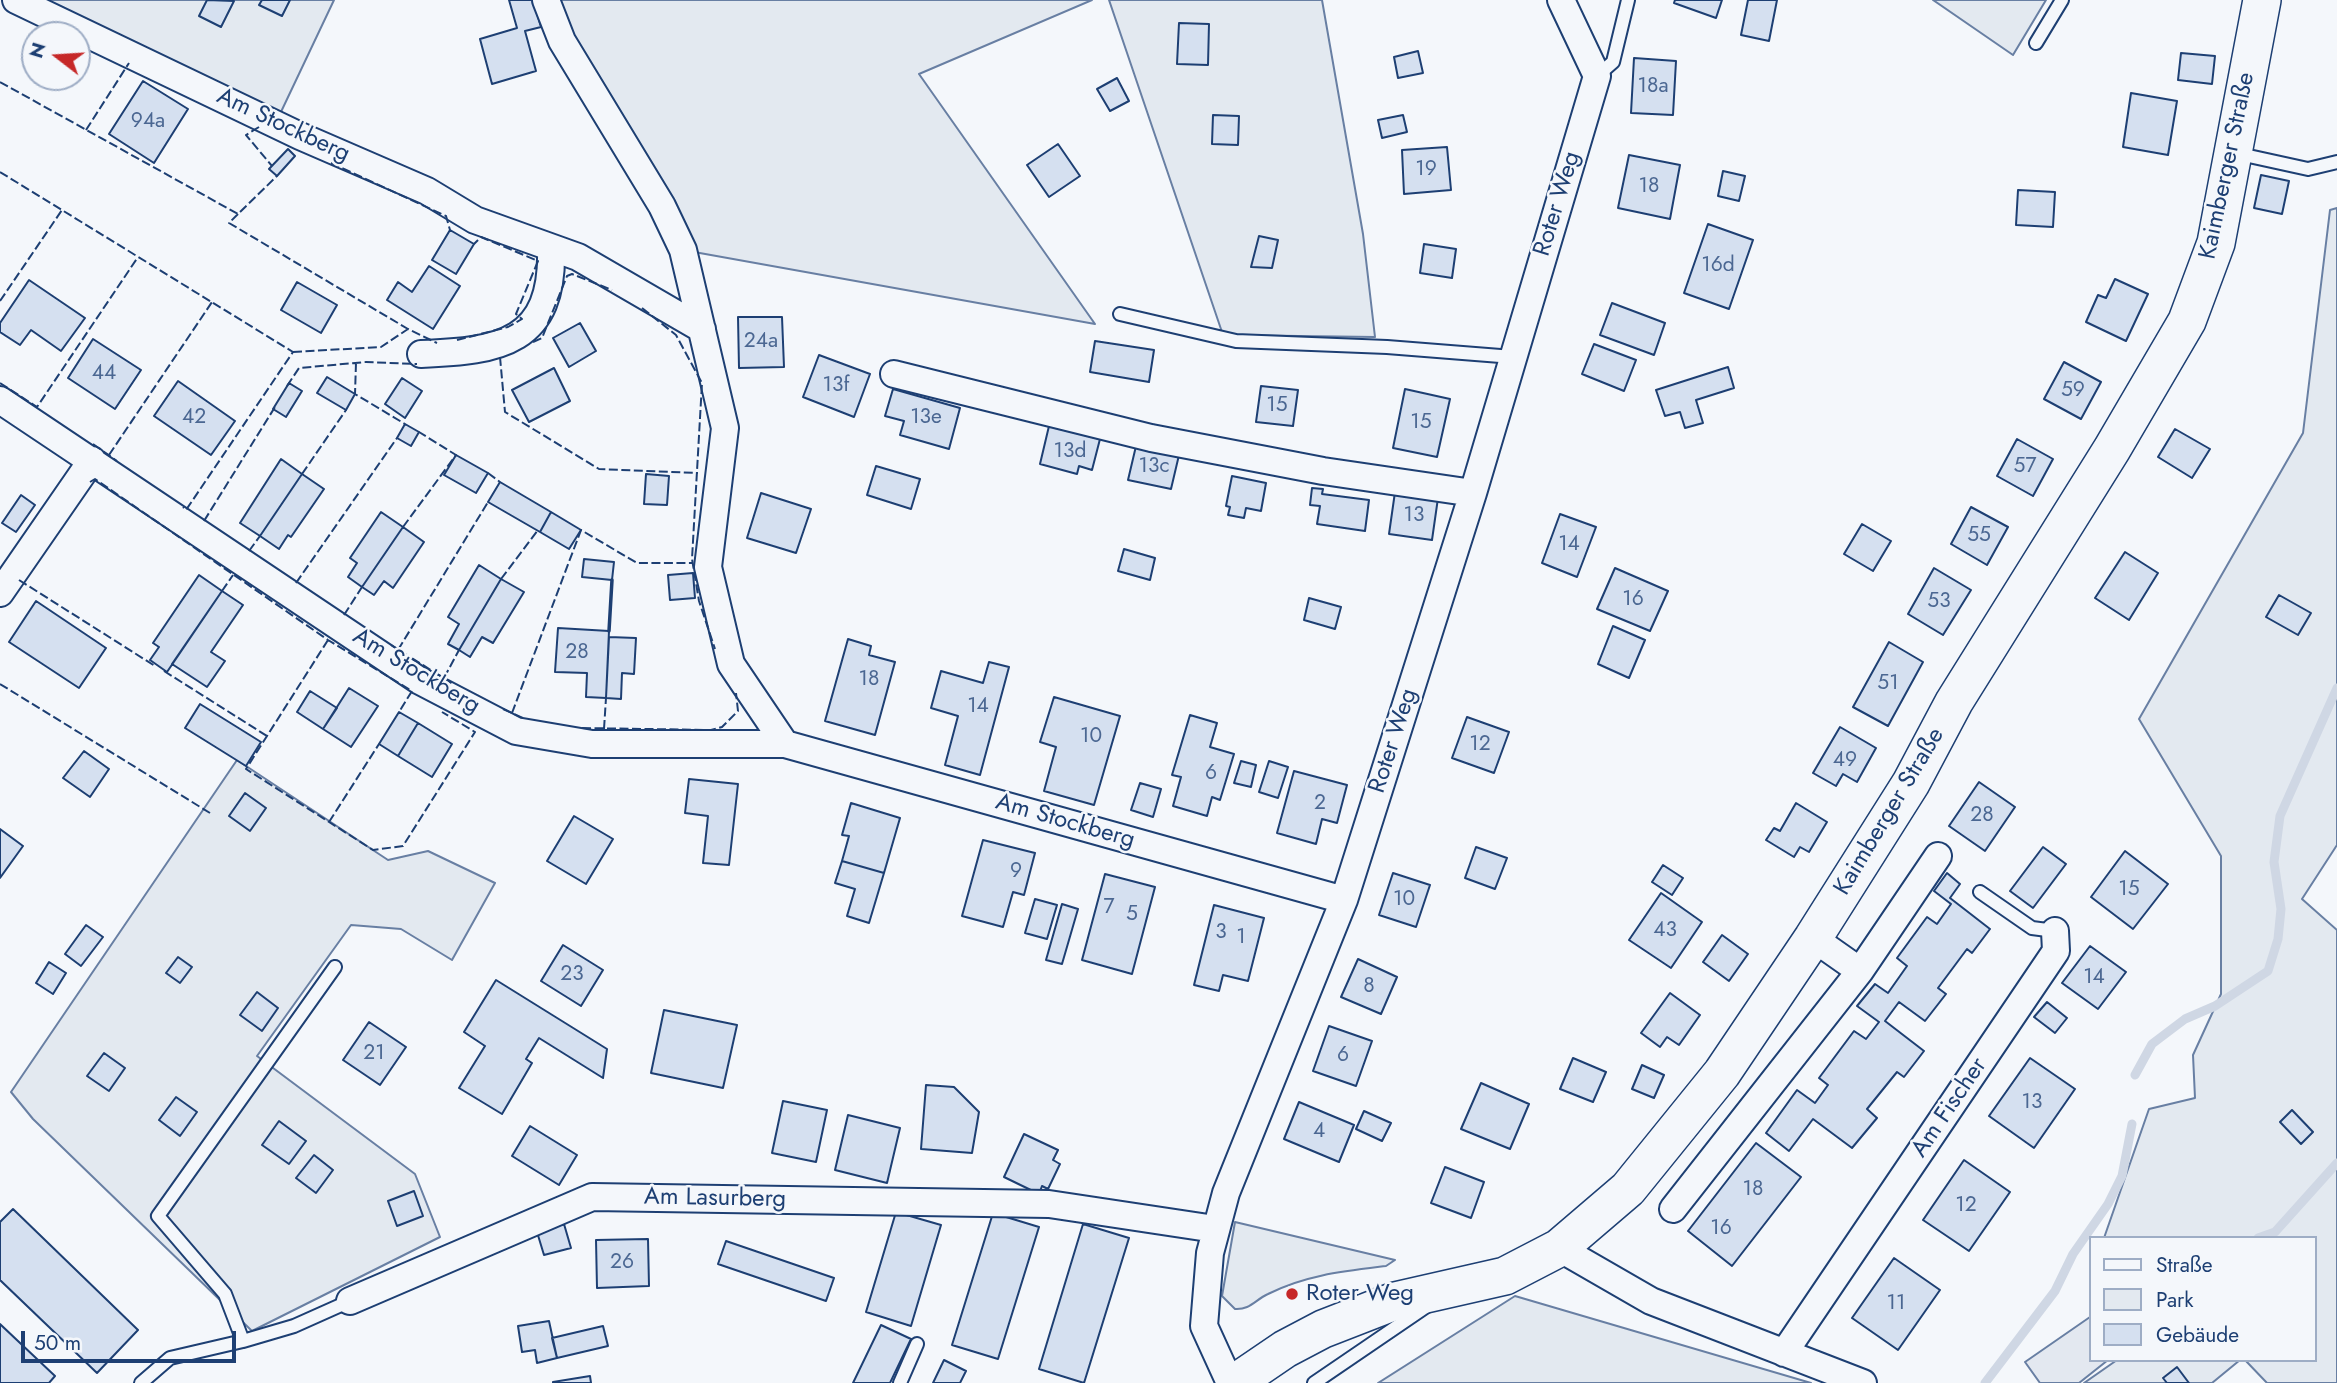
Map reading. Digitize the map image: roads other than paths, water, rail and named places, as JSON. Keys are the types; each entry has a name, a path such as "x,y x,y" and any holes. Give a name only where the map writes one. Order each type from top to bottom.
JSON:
{"main road":[{"name":"Kaimberger Straße","path":"1236,1383 1285,1349 1323,1329 1395,1301 1505,1276 1559,1248 1628,1189 1722,1073 1813,939 1911,783 1954,702 2112,449 2186,321 2216,243 2262,0"}],"street":[{"name":"Am Stockberg","path":"16,0 300,136 427,191 475,220 578,257 702,329"},
{"path":"546,0 562,41 662,206 683,250 725,428 708,566 732,664 785,744"},
{"path":"1561,0 1597,76"},
{"name":"Roter Weg","path":"1230,1383 1204,1326 1210,1253 1215,1229 1226,1193 1344,900 1472,493 1597,76"},
{"path":"421,354 461,352 504,344 526,333 543,302 552,267 551,248"},
{"path":"894,374 1151,438 1323,471 1472,493"},
{"name":"Am Stockberg","path":"0,400 420,681 516,730 592,744 785,744 1344,900"},
{"path":"0,593 92,460"},
{"path":"1673,1209 1860,971 1938,856"},
{"name":"Am Fischer","path":"1784,1353 2056,951 2055,931"},
{"path":"1813,939 1860,971"},
{"name":"Am Lasurberg","path":"350,1301 592,1196 1049,1204 1215,1229"},
{"path":"1559,1248 1651,1301 1863,1383"}],"lane":[{"path":"1597,76 1613,62 1628,0"},
{"path":"2036,43 2062,0"},
{"path":"2235,153 2308,169 2337,162"},
{"path":"1120,314 1236,341 1387,347 1513,357"},
{"name":"Am Fischer","path":"1980,892 2032,928 2055,931"},
{"path":"243,1341 225,1294 158,1216 335,967"},
{"path":"1314,1383 1454,1288"},
{"name":"Am Lasurberg","path":"141,1383 170,1358 293,1326 350,1301"},
{"path":"900,1383 917,1344"}],"waterway":[{"path":"2135,1075 2152,1044 2185,1019 2215,1006 2268,971 2278,939 2281,909 2274,862 2280,816 2337,688"},
{"path":"1985,1383 2055,1291 2073,1254 2108,1204 2122,1176 2132,1124"},
{"path":"2264,1236 2275,1232 2337,1163"}],"place":[{"name":"Roter Weg","path":"1292,1294"}]}
